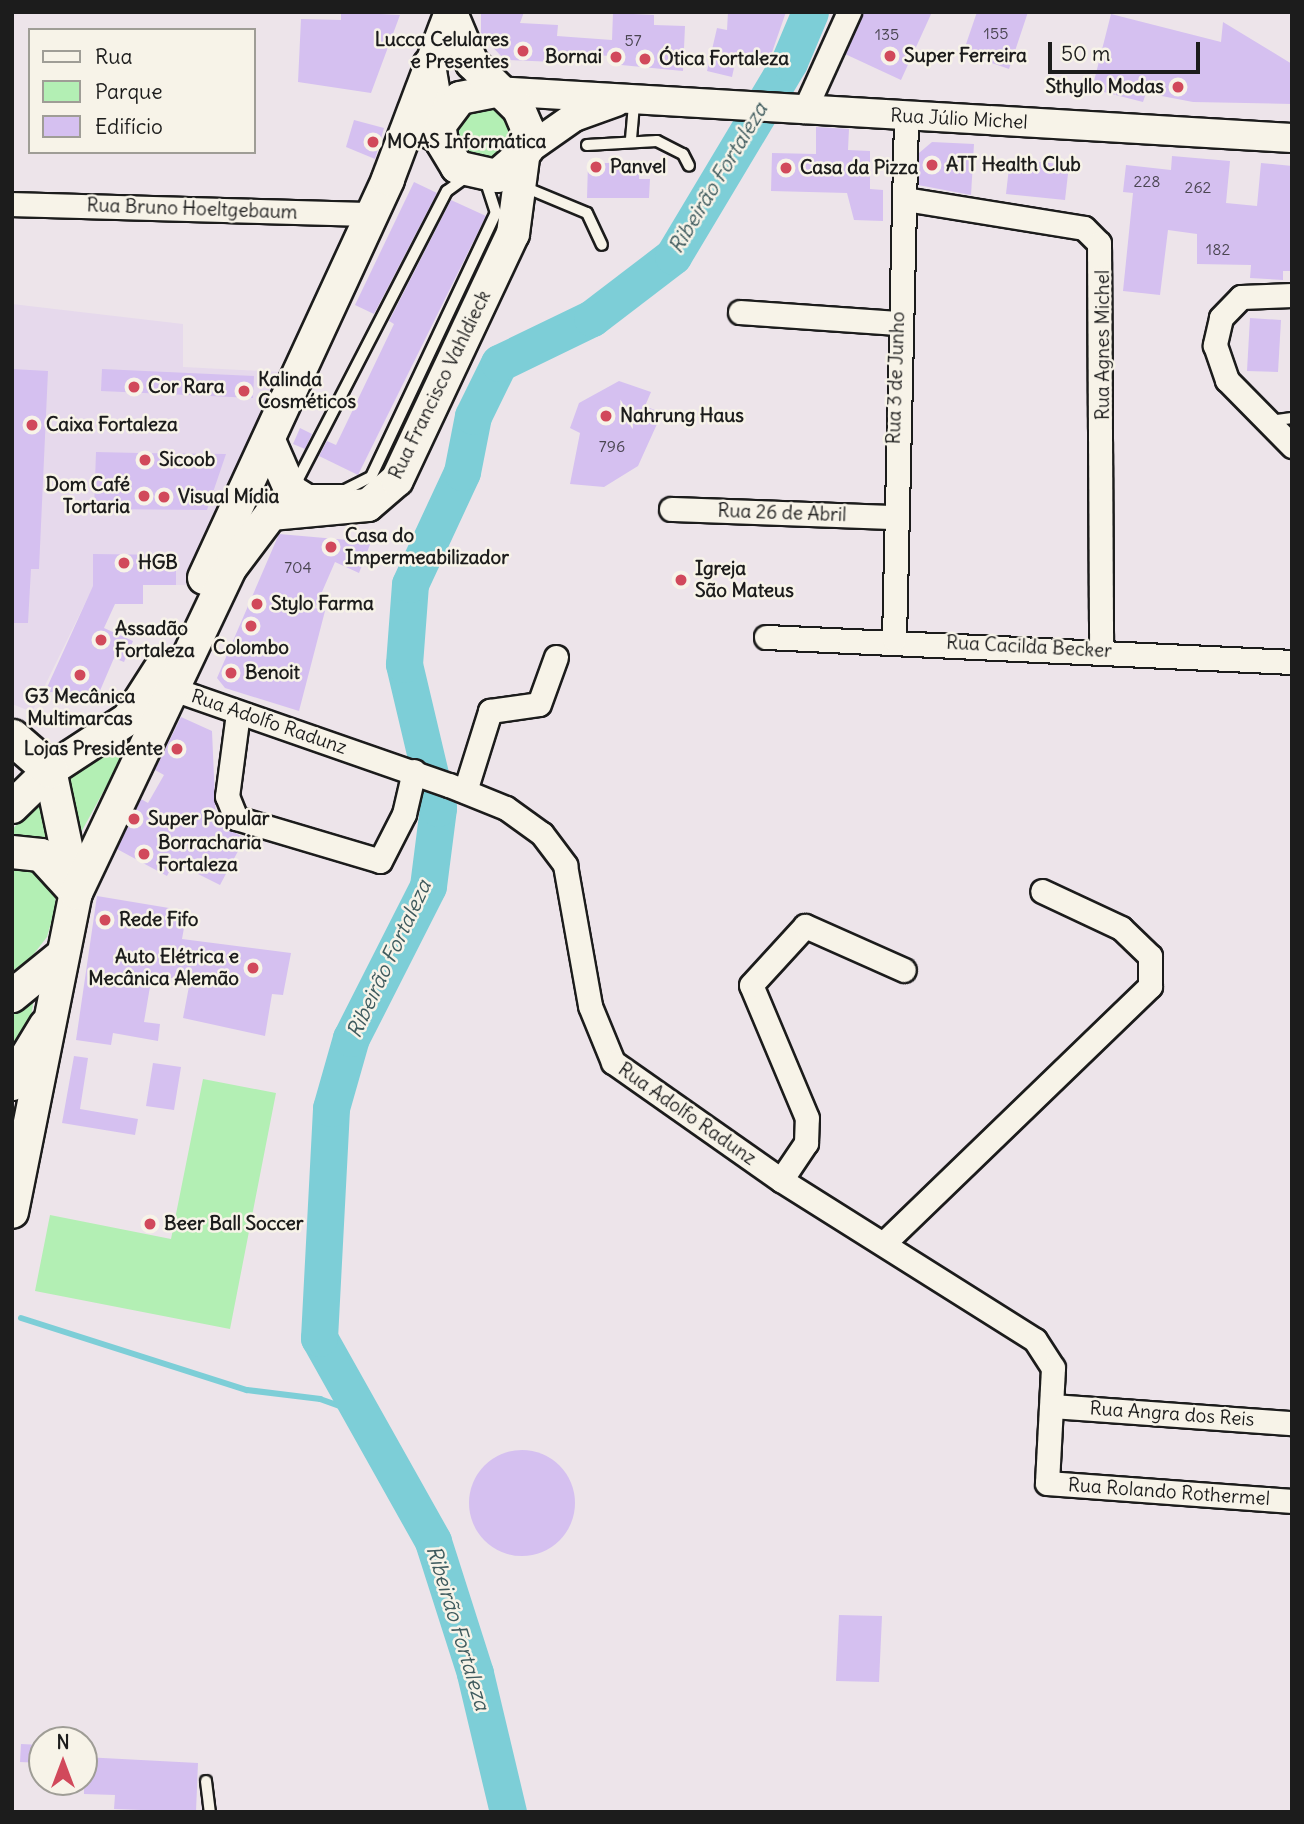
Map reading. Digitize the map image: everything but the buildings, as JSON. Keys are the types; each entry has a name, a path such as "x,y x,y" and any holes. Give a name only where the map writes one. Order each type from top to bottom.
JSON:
{"main road":[{"name":"Rua Francisco Vahldieck","path":"12,807 50,771 111,735 145,700 270,443 373,214 388,179 445,14"},
{"name":"Rua Francisco Vahldieck","path":"14,1186 76,893 231,567 256,528 287,501 318,508 368,505 397,480 513,234 527,150 524,116 495,91 472,63 445,14"},
{"path":"429,63 447,156 476,176 510,169 527,150"},
{"path":"442,127 460,98 495,91"},
{"name":"Rua Francisco Vahldieck","path":"388,179 442,127"},
{"path":"270,443 287,501"},
{"path":"12,737 50,771 76,893"},
{"path":"12,852 41,855 76,893"},
{"path":"12,996 61,956"},
{"path":"12,1082 46,1026"}],"street":[{"path":"793,110 849,12"},
{"name":"Rua Júlio Michel","path":"495,91 1292,138"},
{"name":"Rua Júlio Michel","path":"527,150 574,117 630,99"},
{"name":"Rua 3 de Junho","path":"894,639 893,517 897,323 905,199 906,117"},
{"name":"Rua Agnes Michel","path":"905,199 1084,228 1099,243 1101,651"},
{"name":"Rua Bruno Hoeltgebaum","path":"12,204 373,214"},
{"path":"1292,295 1241,297 1221,318 1215,345 1227,380 1292,446"},
{"path":"740,312 897,323"},
{"name":"Rua 26 de Abril","path":"671,509 893,517"},
{"name":"Rua Cacilda Becker","path":"765,637 894,639 1292,662"},
{"path":"457,788 490,711 539,704 556,657"},
{"name":"Rua Adolfo Radunz","path":"173,688 457,788 506,808 542,834 565,865 590,1006 613,1062 781,1180 1035,1340 1053,1368 1047,1483"},
{"path":"238,713 227,796 236,818 380,860 404,814 418,773"},
{"path":"884,1243 1150,986 1150,956 1121,928 1042,891"},
{"path":"781,1180 806,1143 807,1118 751,985 805,926 904,970"},
{"name":"Rua Angra dos Reis","path":"1052,1406 1292,1423"},
{"name":"Rua Rolando Rothermel","path":"1047,1483 1292,1501"}],"lane":[{"path":"630,99 631,139"},
{"path":"587,145 631,139 670,144 689,166"},
{"path":"476,176 497,200 496,213 371,477 345,490 287,501 447,191 476,176"},
{"path":"522,186 587,213 602,245"},
{"path":"1268,422 1292,418"},
{"path":"206,1781 210,1812"}],"shaded area":[{"path":"12,304 183,324 183,367 281,372 186,585 94,585 32,712 12,704"}],"green space":[{"path":"479,106 491,106 501,110 509,118 513,134 509,150 501,158 491,162 479,162 469,158 461,150 457,140 457,128 461,118 469,110"},
{"path":"136,732 73,847 57,784"},
{"path":"42,796 57,857 12,840 12,830"},
{"path":"30,864 56,890 55,909 47,937 12,982 12,865"},
{"path":"35,992 28,1035 12,1059 12,1006"},
{"path":"203,1079 276,1093 230,1329 35,1291 50,1215 171,1239"}],"waterway":[{"name":"Ribeirão Fortaleza","path":"508,1812 475,1673 433,1541 319,1338 331,1108 351,1038 428,886 438,808 404,664 410,584 462,472 473,416 499,363 592,318 673,256 789,62 810,12"},
{"path":"21,1318 247,1390 320,1399 365,1415"}],"place":[{"name":"Lucca Celulares e Presentes","path":"523,51"},
{"name":"Super Ferreira","path":"890,56"},
{"name":"Bornai","path":"616,57"},
{"name":"Ótica Fortaleza","path":"645,59"},
{"name":"Sthyllo Modas","path":"1178,87"},
{"name":"MOAS Informática","path":"373,142"},
{"name":"ATT Health Club","path":"932,165"},
{"name":"Panvel","path":"596,167"},
{"name":"Casa da Pizza","path":"786,168"},
{"name":"Cor Rara","path":"134,387"},
{"name":"Kalinda Cosméticos","path":"244,391"},
{"name":"Nahrung Haus","path":"606,416"},
{"name":"Caixa Fortaleza","path":"32,425"},
{"name":"Sicoob","path":"145,460"},
{"name":"Dom Café Tortaria","path":"144,496"},
{"name":"Visual Mídia","path":"164,497"},
{"name":"Casa do Impermeabilizador","path":"331,547"},
{"name":"HGB","path":"124,563"},
{"name":"Igreja São Mateus","path":"681,580"},
{"name":"Stylo Farma","path":"257,604"},
{"name":"Colombo","path":"251,626"},
{"name":"Assadão Fortaleza","path":"101,640"},
{"name":"Benoit","path":"231,673"},
{"name":"G3 Mecânica Multimarcas","path":"80,675"},
{"name":"Lojas Presidente","path":"177,749"},
{"name":"Super Popular","path":"134,819"},
{"name":"Borracharia Fortaleza","path":"144,854"},
{"name":"Rede Fifo","path":"105,920"},
{"name":"Auto Elétrica e Mecânica Alemão","path":"253,968"},
{"name":"Beer Ball Soccer","path":"150,1224"}]}
